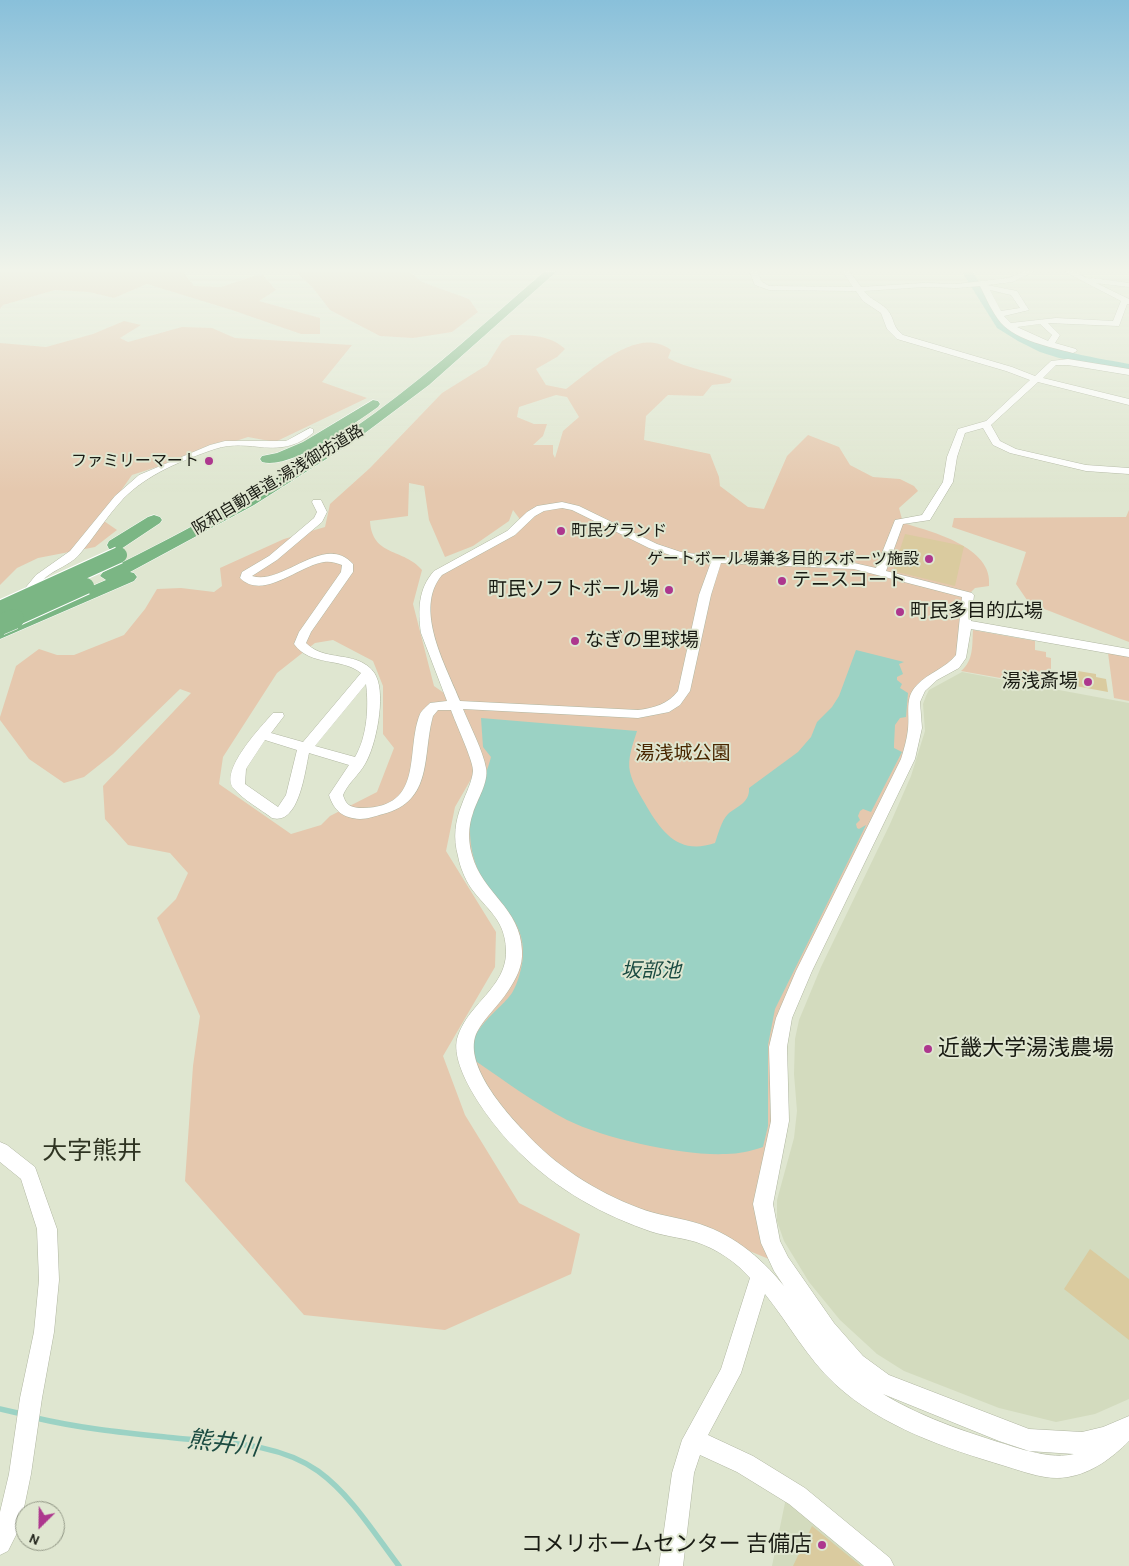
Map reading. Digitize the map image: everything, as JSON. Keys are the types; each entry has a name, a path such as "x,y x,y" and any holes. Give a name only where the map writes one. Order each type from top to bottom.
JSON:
{"highway":[{"name":"阪和自動車道;湯浅御坊道路","path":"0,625 108,581 305,468 380,416 462,345"},
{"name":"阪和自動車道;湯浅御坊道路","path":"0,609 117,550 213,508 296,462 437,366"},
{"path":"268,458 280,457 322,437 437,366"},
{"path":"311,475 382,423 437,366"},
{"path":"0,602 117,550 154,520"},
{"path":"0,632 108,581 148,567"}],"street":[{"path":"928,345 1009,369 1035,379 1129,402"},
{"path":"1054,345 1073,351"},
{"path":"880,572 899,522 926,518 945,490 952,457 961,431 986,424 1051,364 1063,362 1129,372"},
{"path":"986,424 996,444 1013,451 1086,468 1129,471"},
{"path":"0,632 40,576 73,554 120,496 137,480 214,447 229,443 279,446 292,443 305,436 310,430"},
{"path":"317,502 322,512 318,520 273,558 246,574 246,578 256,583 266,582 307,563 323,559 332,558 348,564 347,572 305,632 300,644 304,651 314,655 352,662 362,667 368,674 373,686 370,740 359,763 338,791 336,798 339,805 350,812 377,812 393,805 408,793 416,779 428,712 435,706 455,704 638,714 654,712 671,706 680,698 684,690 705,595 717,560"},
{"path":"556,505 569,506 670,552 696,558 846,565 968,595 962,655 959,660 925,683 916,696 914,709 915,728 908,759 804,971 784,1018 778,1047 780,1121 762,1204 771,1243 781,1264 827,1330 856,1363 882,1383 999,1430 1029,1440 1082,1443 1104,1438 1127,1428 1104,1450 1086,1461 1058,1467 1026,1462 985,1450 889,1410 842,1377 822,1355 761,1276 742,1257 699,1233 664,1226 633,1216 604,1203 561,1176 518,1139 495,1110 470,1069 465,1057 466,1036 472,1022 505,985 513,963 514,949 509,926 500,909 479,887 472,876 465,855 461,833 462,821 480,769 427,633 425,605 429,585 434,576 441,570 511,533 536,510 556,505"},
{"path":"965,624 1129,653"},
{"path":"278,716 244,758 238,782 239,786 274,814 282,812 292,798 300,758 306,748 368,674"},
{"path":"262,735 359,763"},
{"path":"0,1151 28,1173 47,1229 49,1280 44,1332 31,1398 20,1474 8,1527 0,1543"},
{"path":"671,1566 683,1473 693,1440 730,1373 761,1276"},
{"path":"693,1440 745,1464 797,1496 882,1566"}],"shaded area":[{"name":"近畿大学湯浅農場","path":"962,672 1129,703 1129,1399 1095,1414 1056,1422 999,1408 904,1371 877,1354 840,1320 809,1282 784,1241 777,1221 777,1200 794,1138 797,1111 794,1074 795,1039 799,1020 821,967 911,776 925,731 923,704 926,696 929,690"},
{"path":"787,1493 879,1566 772,1566"}],"green space":[{"path":"0,345 46,347 53,345 352,345 322,382 367,398 275,442 248,437 132,475 101,519 117,530 95,547 38,558 17,568 0,585"},
{"name":"湯浅城公園","path":"499,345 560,345 565,349 557,357 536,369 546,385 566,389 602,362 630,346 660,345 671,350 668,358 675,362 732,379 730,383 712,385 703,396 668,395 646,416 644,440 710,454 719,477 720,486 748,507 764,509 787,456 808,435 839,447 850,465 873,477 900,479 914,486 918,491 899,508 903,523 943,536 971,551 988,572 989,586 975,588 968,595 962,655 920,689 912,744 790,1003 765,1185 781,1264 747,1250 664,1226 537,1157 465,1057 481,1013 514,949 465,855 478,767 455,807 446,851 496,932 495,967 443,1056 465,1115 519,1203 580,1234 571,1274 445,1330 304,1315 185,1181 193,1066 200,1016 157,918 176,899 188,873 170,853 128,845 105,819 103,786 191,693 180,689 113,754 84,777 64,783 29,759 0,720 0,717 16,666 39,649 57,655 74,655 124,635 145,609 157,589 181,588 214,592 222,586 220,568 284,539 325,527 330,504 370,468 442,393 487,365","holes":["556,395 567,397 579,417 563,431 555,458 553,445 533,445 543,436 547,424 534,424 517,417 519,407","409,483 424,486 429,520 445,557 473,546 509,521 513,510 520,523 504,537 431,581 427,633 451,698 434,686 413,604 422,570 407,558 383,547 376,541 372,533 370,521 408,516","333,640 373,661 383,686 383,734 394,748 377,792 330,816 321,825 291,834 219,784 223,757 277,673 315,643"]},
{"path":"1129,510 1129,642 1029,603 1016,584 1026,552 952,527 954,518 1126,517"},
{"path":"973,630 1035,641 1035,650 1046,652 1046,657 1051,658 1051,675 1039,680 1045,684 1056,679 1057,688 961,671 970,657"},
{"path":"1108,653 1129,657 1129,701 1114,698"}],"water":[{"name":"坂部池","path":"856,650 904,662 899,664 903,674 897,677 897,680 902,684 900,688 908,693 906,717 900,718 895,725 894,745 894,748 902,752 871,812 863,809 860,811 858,816 860,820 856,824 857,828 859,829 866,825 775,1009 768,1045 768,1126 763,1147 736,1153 708,1154 645,1145 602,1134 567,1120 477,1062 473,1052 473,1042 483,1024 512,993 522,965 523,956 519,931 508,912 480,874 471,847 472,811 491,757 483,747 481,718 637,731 629,767 640,795 659,826 674,840 682,844 703,846 715,843 726,817 745,801 749,788 798,752 811,737 817,722 832,707 839,696"}],"building":[{"name":"ゲートボール場兼多目的スポーツ施設","path":"905,534 964,546 955,586 893,571"},
{"name":"湯浅斎場","path":"1069,671 1096,674 1096,677 1106,679 1108,692 1070,685"},
{"path":"1090,1249 1129,1279 1129,1340 1064,1289"},
{"name":"コメリホームセンター 吉備店","path":"812,1526 861,1566 793,1566"}],"waterway":[{"path":"1037,345 1064,355 1129,368"},
{"name":"熊井川","path":"0,1409 22,1414"},
{"name":"熊井川","path":"36,1418 105,1430 249,1445 285,1454 302,1461 318,1471 341,1491 362,1515 399,1566"}],"place":[{"name":"ファミリーマート","path":"209,461"},
{"name":"町民グランド","path":"561,531"},
{"name":"ゲートボール場兼多目的スポーツ施設","path":"929,559"},
{"name":"テニスコート","path":"782,581"},
{"name":"町民ソフトボール場","path":"669,590"},
{"name":"町民多目的広場","path":"900,612"},
{"name":"なぎの里球場","path":"575,641"},
{"name":"湯浅斎場","path":"1088,682"},
{"name":"近畿大学湯浅農場","path":"928,1049"},
{"name":"コメリホームセンター 吉備店","path":"822,1545"}],"district":[{"name":"大字熊井","path":"92,1152"}]}
